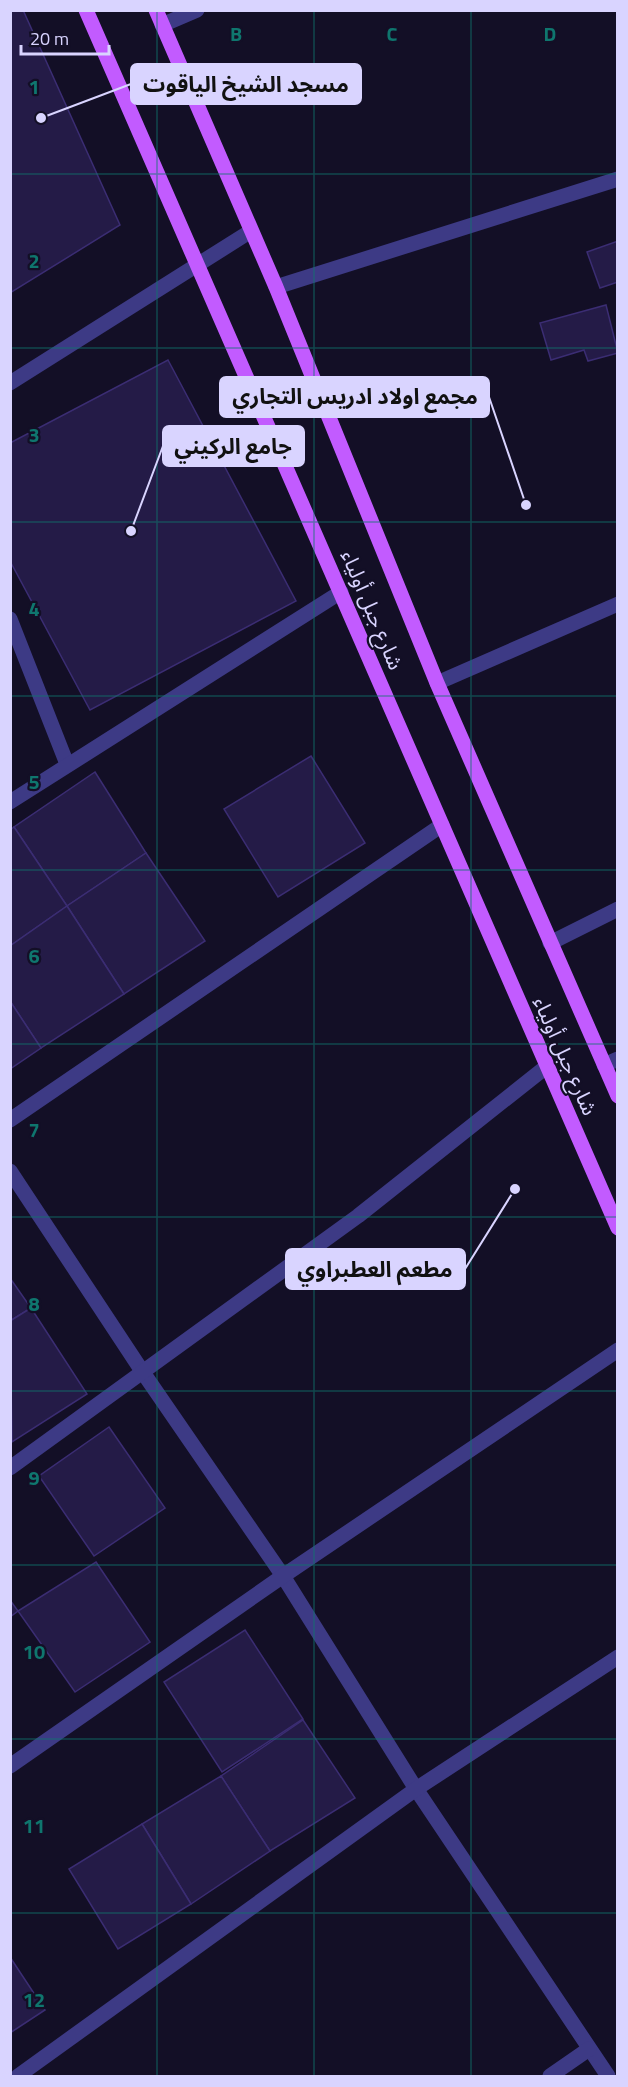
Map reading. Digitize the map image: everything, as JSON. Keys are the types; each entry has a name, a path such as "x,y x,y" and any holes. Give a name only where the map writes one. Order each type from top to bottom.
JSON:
{"main road":[{"name":"شارع جبل أولياء","path":"86,10 618,1228"},
{"name":"شارع جبل أولياء","path":"159,18 276,287 437,683 550,943 611,1062 618,1096"}],"street":[{"path":"159,18 197,10"},
{"path":"276,287 618,179"},
{"path":"10,383 251,231"},
{"path":"10,802 341,592"},
{"path":"437,683 618,604"},
{"path":"10,619 67,764"},
{"path":"10,1120 442,825"},
{"path":"550,943 618,909"},
{"path":"10,1468 358,1216 546,1066"},
{"path":"11,1173 142,1371 283,1576 416,1789 608,2076"},
{"path":"10,1766 283,1576 618,1350"},
{"path":"20,2076 416,1789 618,1657"},
{"path":"550,2076 589,2049"}],"building":[{"path":"10,10 23,10 120,225 10,293"},
{"path":"618,241 618,282 600,288 587,252"},
{"path":"606,305 618,353 588,361 584,350 551,360 540,323"},
{"path":"168,360 296,601 90,710 10,561 10,443"},
{"path":"311,756 365,843 278,897 224,809"},
{"path":"95,772 146,853 67,906 14,827"},
{"path":"14,827 67,906 10,946 10,830"},
{"path":"146,853 205,941 124,994 67,906"},
{"path":"67,906 124,994 41,1048 10,1001 10,946"},
{"path":"10,1001 41,1048 10,1069"},
{"path":"10,1278 31,1308 10,1321"},
{"path":"31,1308 87,1394 12,1442 10,1321"},
{"path":"109,1427 165,1508 94,1556 39,1476"},
{"path":"96,1562 150,1642 75,1692 18,1611"},
{"path":"10,1600 18,1611 10,1617"},
{"path":"245,1630 303,1719 222,1772 164,1682"},
{"path":"303,1720 355,1798 270,1851 221,1776"},
{"path":"221,1776 270,1851 191,1904 142,1824"},
{"path":"142,1824 191,1904 118,1949 69,1869"},
{"path":"10,1957 45,2010 10,2033"}],"place":[{"name":"مسجد الشيخ الياقوت","path":"41,118"},
{"name":"مجمع اولاد ادريس التجاري","path":"526,505"},
{"name":"جامع الركيني","path":"131,531"},
{"name":"مطعم العطبراوي","path":"515,1189"}]}
